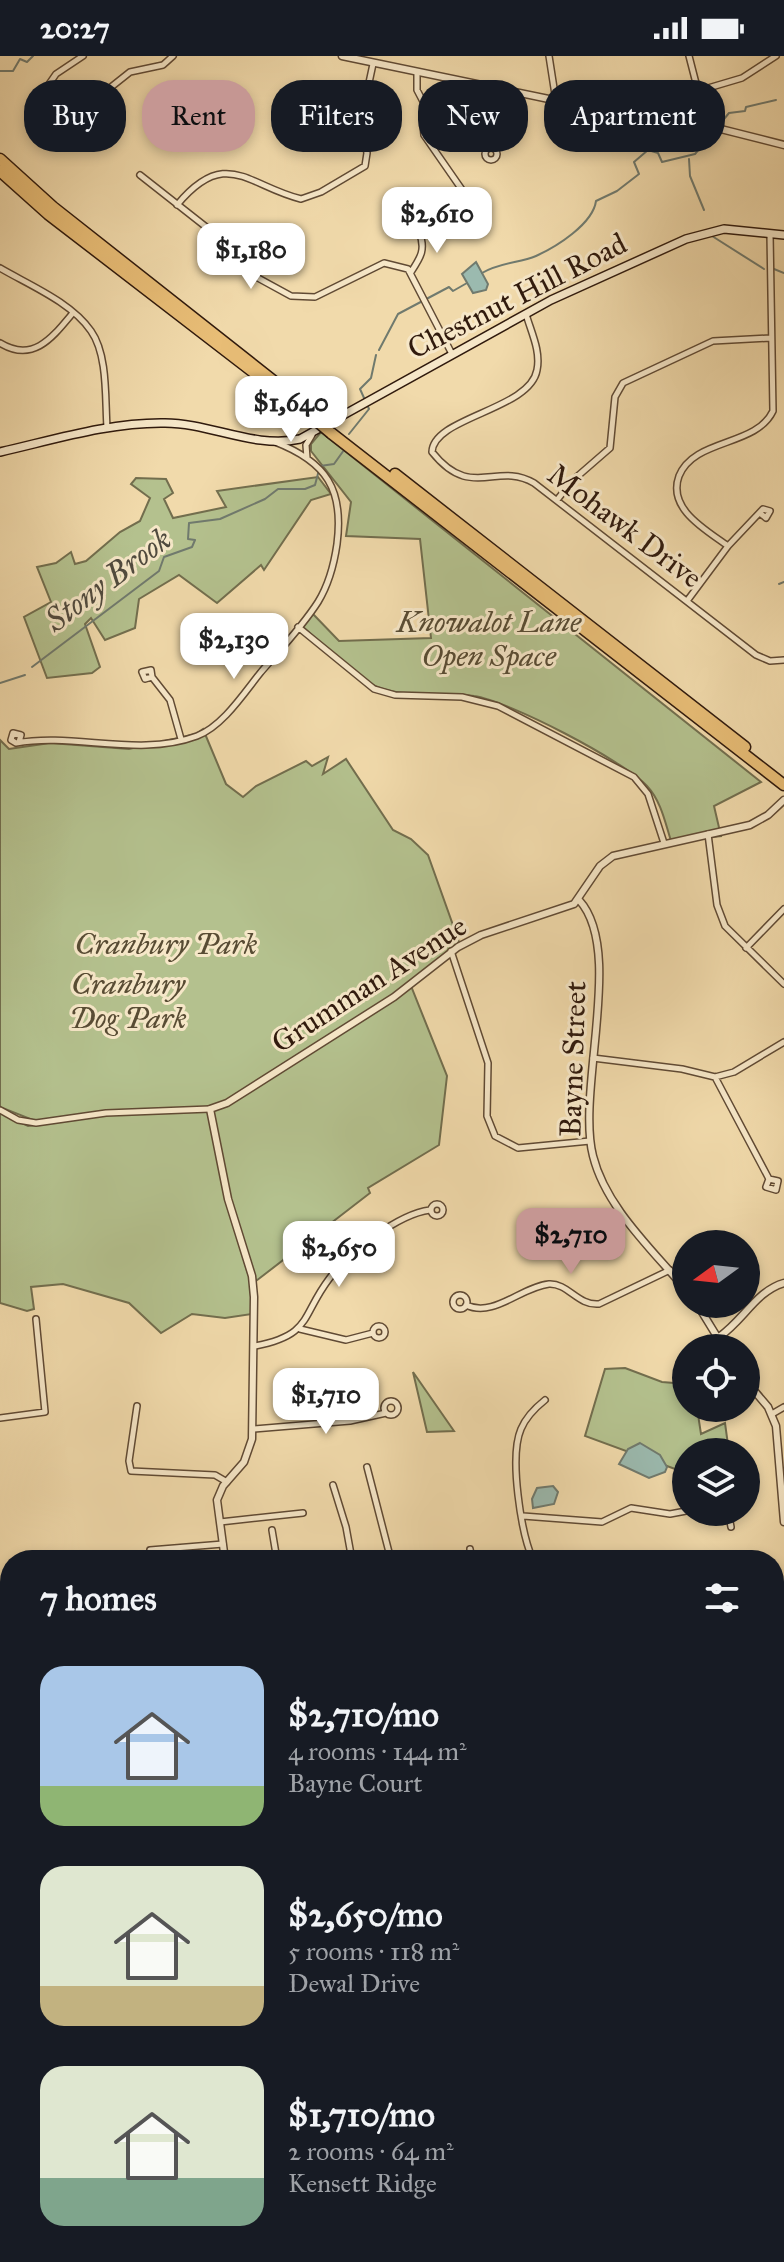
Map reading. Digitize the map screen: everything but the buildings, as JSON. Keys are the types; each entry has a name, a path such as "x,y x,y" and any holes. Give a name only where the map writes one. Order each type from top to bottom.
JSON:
{"highway":[{"path":"0,159 53,207 321,421"},
{"path":"0,171 53,218 784,778"},
{"path":"334,431 784,785"}],"main road":[{"name":"Chestnut Hill Road","path":"0,452 107,428 173,423 274,442 312,434 525,314 700,234 731,229 784,235"}],"street":[{"path":"52,80 83,56"},
{"path":"120,80 130,72 163,65 173,56"},
{"path":"342,56 447,80"},
{"path":"549,56 553,80"},
{"path":"689,56 695,80"},
{"path":"725,83 742,78 776,56"},
{"path":"177,205 197,186 220,175 251,177 301,199 361,171 367,157 361,120 373,64"},
{"path":"417,74 417,90 428,111 424,135 474,207"},
{"path":"725,130 784,145"},
{"path":"140,175 215,234 236,266 297,297 315,297 384,263 398,264 411,272 452,354"},
{"path":"411,272 422,254 419,232"},
{"path":"728,546 684,510 678,498 678,481 692,460 759,428 771,416 775,395 770,338 770,234"},
{"path":"0,268 72,314 91,331 98,345 107,428"},
{"path":"0,343 21,351 38,348 52,338 72,314"},
{"name":"Mohawk Drive","path":"525,314 538,358 532,383 518,395 434,441 432,452 465,477 525,477 760,658 774,662 784,660"},
{"path":"557,500 572,481 610,448 615,397 623,383 713,341 770,338"},
{"path":"308,460 306,445 312,434"},
{"path":"19,742 77,740 126,746 196,736 217,722 298,627 322,595 335,556 340,506 335,491 308,460 274,442"},
{"path":"687,601 728,546 761,514"},
{"path":"298,627 374,689 395,695 462,697 498,706 632,776 648,794 664,843"},
{"path":"152,677 168,693 181,739"},
{"path":"579,900 606,861 627,851 757,822 784,800"},
{"path":"708,834 718,911 729,933 784,984"},
{"name":"Grumman Avenue","path":"0,1110 18,1120 36,1123 106,1113 210,1109 227,1103 394,997 451,951 481,935 558,911 579,900"},
{"name":"Bayne Street","path":"579,900 593,923 599,976 590,1141 608,1193 672,1272"},
{"path":"746,948 784,909"},
{"path":"451,951 488,1063 487,1116 495,1136 518,1148 590,1141"},
{"path":"593,1058 682,1069 715,1077 734,1072 784,1042"},
{"path":"715,1077 769,1179"},
{"path":"210,1109 228,1199 254,1287 253,1429 247,1457 218,1495 224,1550"},
{"path":"300,1329 334,1273 382,1232 412,1215 430,1210"},
{"path":"466,1305 483,1310 549,1284 562,1288 587,1304 599,1304 670,1270"},
{"path":"724,1334 737,1325 767,1290 784,1283"},
{"path":"0,1418 45,1412 36,1319"},
{"path":"255,1346 300,1329 346,1340 373,1333"},
{"path":"760,1399 772,1414 784,1522"},
{"path":"529,1550 516,1444 525,1421 545,1400"},
{"path":"137,1406 129,1461 131,1471 215,1475 227,1482"},
{"path":"772,1414 784,1407"},
{"path":"253,1429 309,1421 350,1421 386,1413"},
{"path":"367,1467 388,1550"},
{"path":"333,1485 351,1550"},
{"path":"523,1516 602,1522 631,1508 672,1514"},
{"path":"219,1522 303,1513"},
{"path":"272,1530 275,1550"},
{"path":"150,1550 223,1544"}],"green space":[{"name":"Knowalot Lane Open Space","path":"321,432 761,782 714,806 721,836 671,841 659,805 647,786 591,748 491,700 383,689 350,670 302,626 313,614 339,641 431,638 420,539 346,536 351,502 311,451 311,444"},
{"path":"318,477 331,494 311,500 264,570 261,565 217,603 179,575 139,599 135,628 105,640 91,618 85,624 100,667 92,673 47,678 24,617 51,602 37,567 56,563 71,552 75,564 86,561 120,532 140,521 150,498 131,484 136,478 166,479 173,493 164,499 173,518 226,507 217,491"},
{"name":"Cranbury Park","path":"203,729 226,784 243,797 256,786 306,761 312,766 328,757 323,774 346,759 393,830 411,839 428,855 459,942 397,992 256,1081 411,986 447,1076 439,1145 368,1188 370,1193 256,1281 225,1198 250,1280 252,1314 225,1318 192,1314 161,1333 129,1303 63,1284 31,1287 34,1309 27,1311 0,1303 0,1112 28,1126 43,1124 0,1107 0,740 9,749 50,743 129,749 196,734"},
{"path":"625,1368 672,1383 672,1422 699,1422 701,1434 725,1423 727,1438 672,1438 672,1468 585,1436 605,1369"},
{"path":"413,1372 454,1431 427,1432"}],"water":[{"path":"476,262 488,284 486,290 473,293 462,274"},
{"path":"640,1443 660,1455 667,1467 665,1472 649,1478 619,1464 628,1449"},
{"path":"553,1486 558,1492 554,1504 533,1508 532,1499 537,1488"}],"waterway":[{"path":"0,71 13,71 20,59 27,62 33,56"},
{"name":"Stony Brook","path":"482,273 536,256 572,234 588,218 596,201 617,191 639,174 634,162 648,150 658,153 662,162 695,154 729,113 776,100"},
{"path":"689,159 690,176 704,210"},
{"path":"712,236 764,269"},
{"path":"774,269 784,273"},
{"name":"Stony Brook","path":"379,350 398,314 449,287 453,291 467,283"},
{"name":"Stony Brook","path":"349,434 369,409 360,389 371,378 376,355"},
{"name":"Stony Brook","path":"32,667 159,571 164,557 192,547 195,540 188,539 189,523 220,519 265,499 278,489 305,489 315,485 320,466 334,464 344,450"},
{"path":"779,584 784,582"},
{"name":"Stony Brook","path":"0,683 25,675"}],"park label":[{"name":"Cranbury Dog Park","path":"128,1001"}]}
